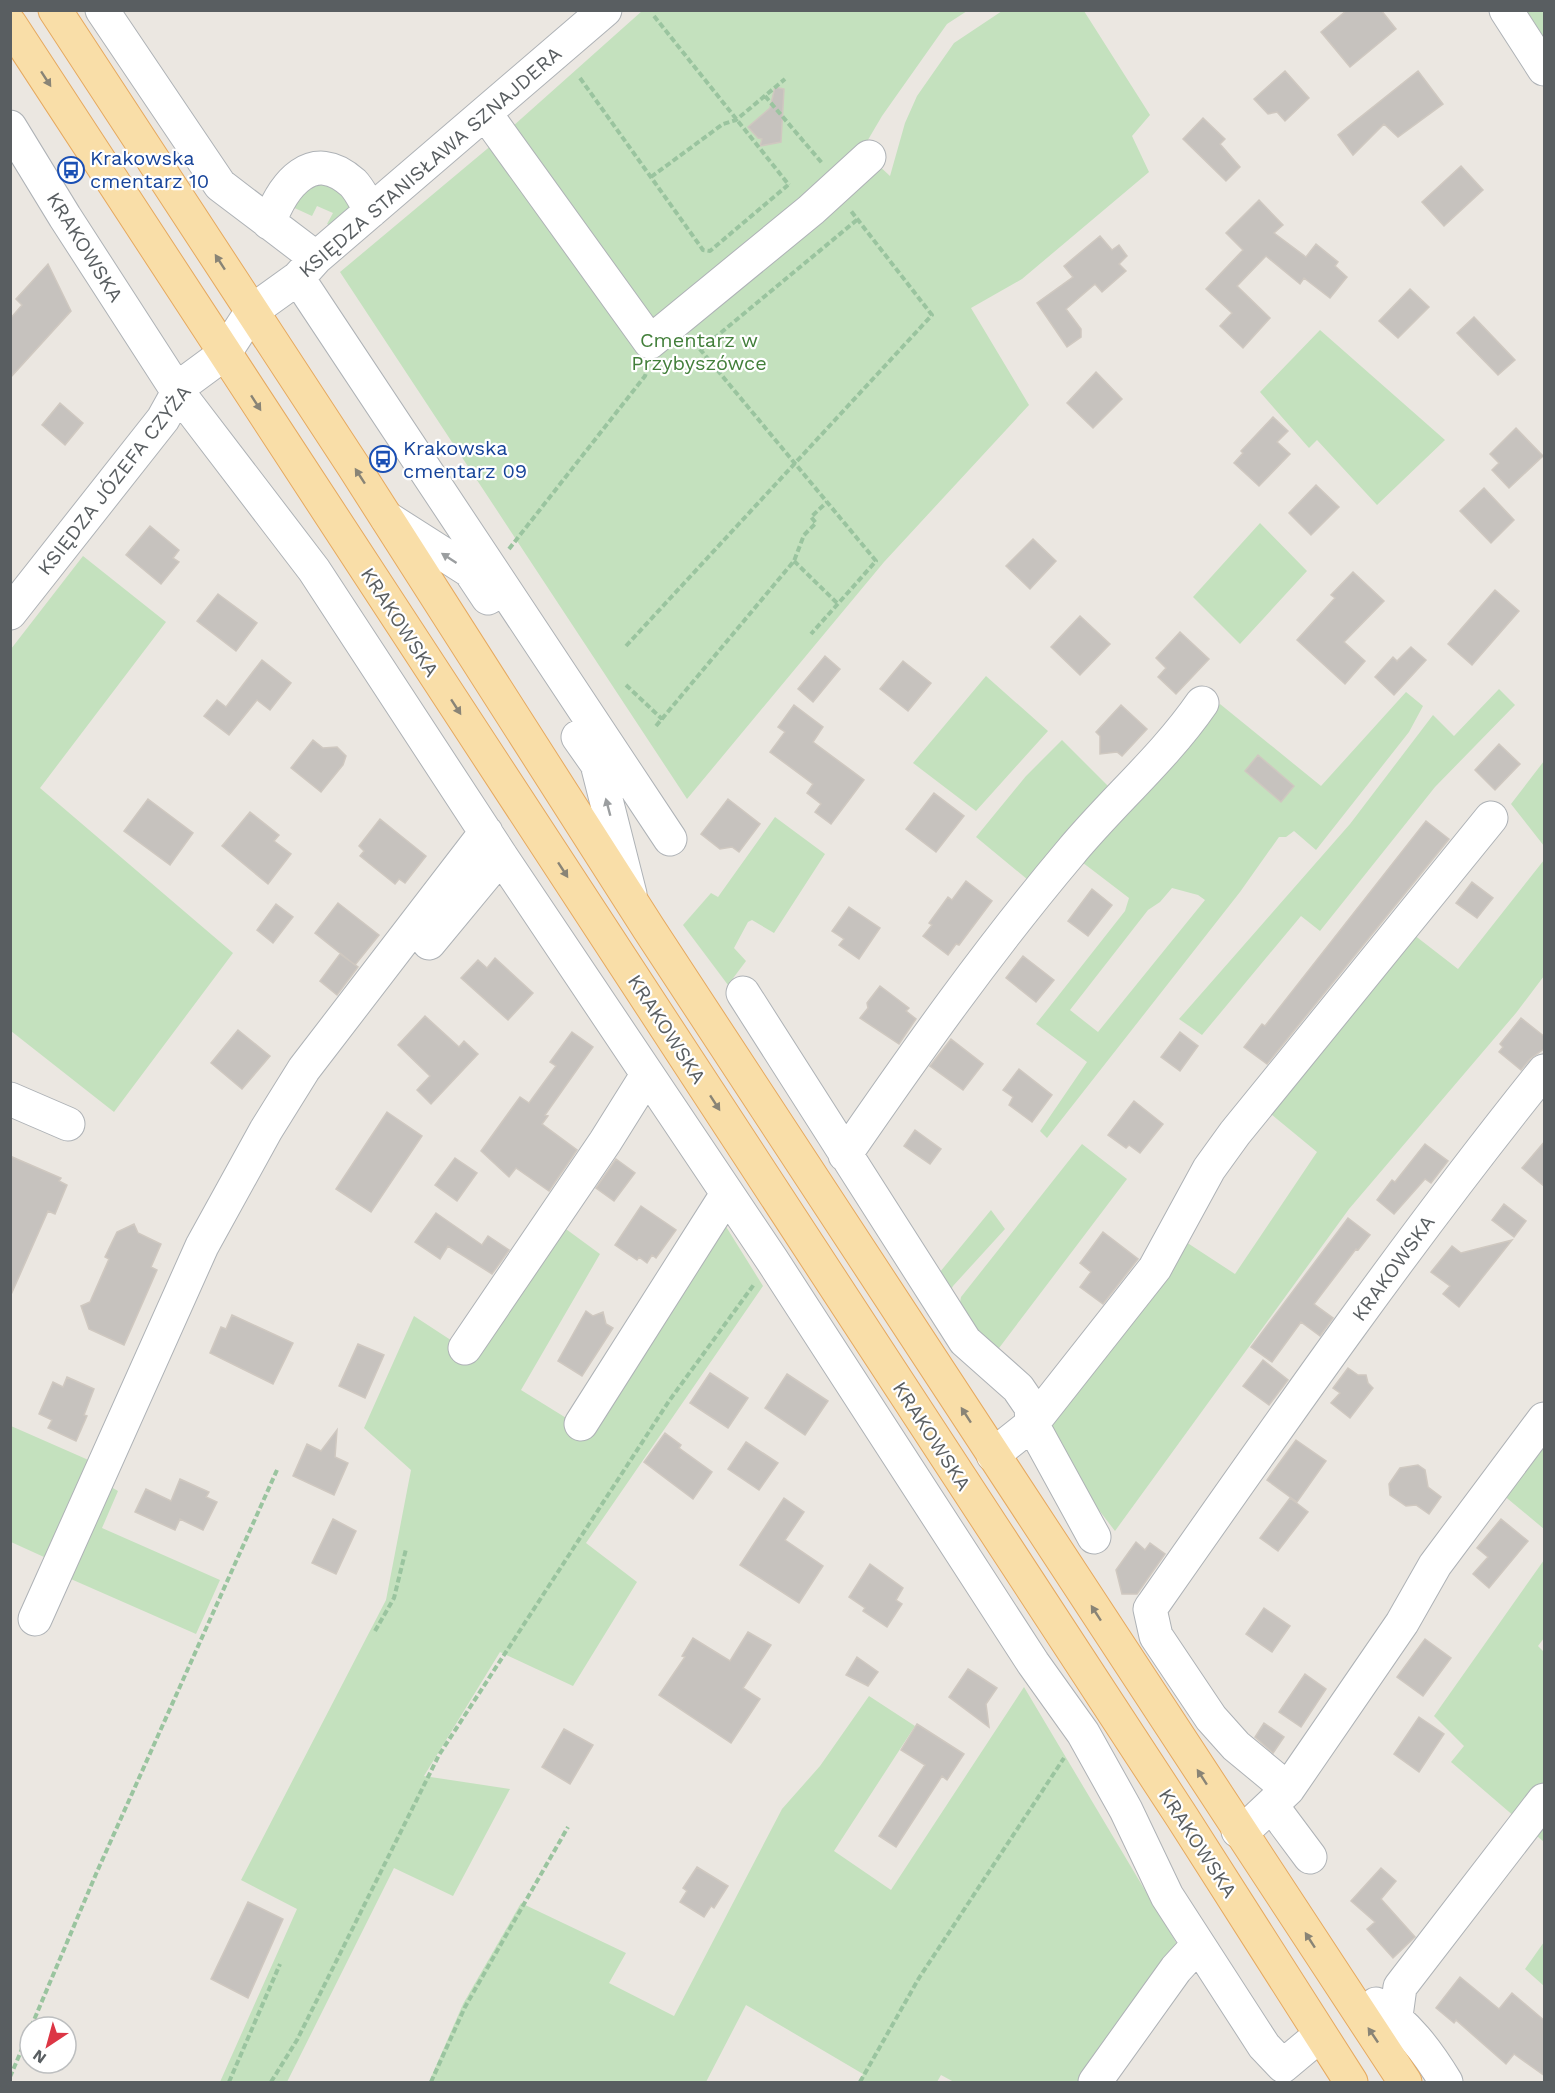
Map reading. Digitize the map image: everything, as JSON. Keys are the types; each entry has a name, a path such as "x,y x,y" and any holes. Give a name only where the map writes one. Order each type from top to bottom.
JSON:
{"main road":[{"name":"KRAKOWSKA","path":"55,10 387,518 633,904 1238,1831 1405,2082"},
{"name":"KRAKOWSKA","path":"10,24 1182,1817 1351,2082"}],"street":[{"path":"102,10 210,173 235,199 269,223 307,268 491,569 670,839"},
{"name":"KSIĘDZA STANISŁAWA SZNAJDERA","path":"252,311 307,268 370,211 605,10"},
{"path":"1506,10 1545,69"},
{"path":"485,113 650,342 811,210 869,157"},
{"name":"KRAKOWSKA","path":"10,127 178,392 314,570 771,1260 1033,1663 1083,1733 1126,1810 1167,1896 1197,1946 1264,2046 1283,2066 1320,2035"},
{"path":"269,223 284,189 303,174 318,168 338,171 355,185 370,211"},
{"name":"KSIĘDZA JÓZEFA CZYŻA","path":"10,613 163,419 178,392 224,354 252,311"},
{"path":"387,518 470,571 597,764"},
{"path":"845,1155 961,989 1071,852 1179,737 1202,703"},
{"path":"585,712 633,904"},
{"name":"KRAKOWSKA","path":"993,1455 1032,1424 1155,1268 1209,1169 1235,1133 1491,818"},
{"path":"118,1475 210,1272 239,1214 311,1097 384,1000 494,844"},
{"path":"35,1619 202,1246 266,1130 304,1069 494,844"},
{"path":"743,993 845,1155 929,1280 965,1341 1018,1388 1031,1407 1032,1424 1094,1537"},
{"name":"KRAKOWSKA","path":"1238,1831 1280,1798 1210,1718 1156,1636 1150,1609 1328,1356 1465,1169 1545,1071"},
{"path":"465,1348 605,1142 647,1075"},
{"path":"10,1099 68,1125"},
{"path":"581,1424 727,1194"},
{"path":"1310,1857 1280,1798 1402,1623 1435,1565 1545,1419"},
{"path":"1396,2016 1400,1987 1545,1800"},
{"path":"1095,2082 1176,1969 1197,1946"},
{"path":"1342,1988 1366,1998 1396,2016 1414,2036 1446,2082"}],"path":[{"path":"654,16 788,185 811,210"},
{"path":"580,78 703,250 710,251 788,185"},
{"path":"651,177 723,124 736,120 785,78"},
{"path":"626,646 932,315 858,219 837,186 765,96"},
{"path":"700,350 858,219"},
{"path":"676,321 876,561 811,634"},
{"path":"491,569 498,564 645,376 650,360 650,342"},
{"path":"656,726 794,561 804,536 816,523 811,517 827,502"},
{"path":"794,561 837,603"},
{"path":"626,685 662,719"},
{"path":"272,2082 297,2040 439,1755 669,1401 771,1260"},
{"path":"36,2015 96,1874 277,1470"},
{"path":"375,1630 394,1598 406,1549"},
{"path":"860,2082 919,1978 1068,1751 1083,1733"},
{"path":"431,2082 465,2007 568,1827"},
{"path":"229,2082 280,1964"},
{"path":"10,2077 18,2058"}],"green space":[{"name":"Cmentarz w Przybyszówce","path":"642,11 967,11 947,24 882,116 862,150 890,176 905,123 917,96 954,43 1002,11 1084,11 1150,115 1132,136 1149,172 1022,279 971,308 1029,405 884,562 687,799 340,272 493,144"},
{"path":"1527,11 1544,11 1544,38"},
{"path":"320,183 339,188 354,210 329,225 327,224 333,213 317,206 312,216 288,205 295,195"},
{"path":"1320,330 1445,440 1377,505 1317,440 1309,448 1260,392"},
{"path":"1260,523 1307,571 1240,644 1193,597"},
{"path":"83,556 166,622 40,788 233,953 114,1112 11,1031 11,649"},
{"path":"986,676 1048,731 976,811 913,763"},
{"path":"1499,689 1515,705 1435,787 1320,931 1301,916 1202,1035 1179,1019 1350,824 1433,715 1454,736"},
{"path":"1406,692 1423,706 1409,732 1316,850 1294,831 1286,837 1279,837 1240,892 1047,1138 1040,1131 1087,1062 1036,1024 1125,911 1129,898 1078,859 1144,784 1220,704 1321,786","holes":["1172,888 1198,895 1205,900 1098,1032 1070,1010 1148,910 1160,902"]},
{"path":"1062,740 1114,792 1033,884 976,837 1026,776"},
{"path":"1544,761 1544,846 1511,804"},
{"path":"775,817 825,854 774,933 752,920 748,922 734,948 746,961 728,985 683,925 711,893 718,897"},
{"path":"1544,860 1544,976 1516,1013 1349,1209 1115,1531 1075,1479 1065,1449 1056,1446 1048,1421 1186,1242 1235,1274 1317,1152 1265,1109 1409,931 1458,969"},
{"path":"1082,1144 1127,1179 993,1356 958,1313 961,1297"},
{"path":"991,1210 1005,1229 953,1286 948,1296 935,1278"},
{"path":"720,1217 763,1286 586,1543 637,1582 573,1686 500,1652 424,1776 510,1789 453,1896 394,1868 287,2082 220,2082 297,1909 241,1880 386,1600 411,1470 364,1428 414,1316 469,1352 555,1221 600,1254 521,1390 584,1429"},
{"path":"11,1426 93,1462 55,1562 11,1542"},
{"path":"1544,1440 1544,1529 1502,1494"},
{"path":"106,1484 118,1491 102,1528 220,1580 196,1634 64,1576"},
{"path":"1544,1560 1544,1638 1538,1646 1544,1652 1544,1842 1451,1762 1464,1746 1434,1716"},
{"path":"1024,1687 1177,1944 1079,2082 954,2082 941,2075 937,2082 859,2082 863,2074 746,2005 706,2082 429,2082 463,2004 521,1903 626,1953 609,1983 674,2016 782,1809 820,1766 869,1696 915,1726 834,1851 891,1890"},
{"path":"1544,1942 1544,1986 1525,1969"}],"building":[{"path":"1347,10 1381,10 1396,29 1350,67 1321,32"},
{"path":"1285,71 1309,98 1285,121 1277,112 1268,114 1254,99"},
{"path":"1418,71 1443,104 1398,137 1384,124 1353,155 1338,135"},
{"path":"775,87 784,89 781,142 760,146 762,139 758,138 748,127 770,108"},
{"path":"1203,118 1225,139 1220,144 1240,167 1226,181 1183,139"},
{"path":"1461,166 1483,190 1444,226 1422,202"},
{"path":"1259,200 1283,225 1274,233 1306,257 1316,244 1338,262 1335,266 1347,277 1330,298 1304,278 1300,284 1266,256 1237,286 1270,318 1243,348 1220,326 1232,313 1206,289 1243,250 1226,233"},
{"path":"1100,236 1112,250 1119,245 1127,256 1119,264 1126,271 1102,292 1095,284 1066,309 1081,329 1081,337 1067,347 1037,303 1073,277 1064,266"},
{"path":"48,264 71,311 10,378 10,319 22,305 16,299"},
{"path":"1410,289 1429,307 1398,338 1379,321"},
{"path":"1474,317 1515,360 1498,375 1457,333"},
{"path":"1096,372 1122,399 1093,428 1067,403"},
{"path":"60,403 83,423 65,445 42,425"},
{"path":"1273,417 1288,431 1277,442 1290,454 1259,486 1234,463 1243,453 1241,451"},
{"path":"1516,428 1543,456 1509,488 1492,470 1499,463 1490,454"},
{"path":"1316,485 1339,507 1311,535 1289,513"},
{"path":"1484,488 1514,520 1491,543 1460,511"},
{"path":"150,526 179,550 173,558 179,562 161,584 126,555"},
{"path":"1033,539 1056,561 1030,589 1006,566"},
{"path":"1353,572 1384,601 1344,642 1365,661 1345,684 1297,640 1335,598 1331,595"},
{"path":"1495,590 1519,611 1472,665 1448,644"},
{"path":"218,594 257,623 236,651 197,621"},
{"path":"1080,616 1110,644 1080,675 1051,647"},
{"path":"1180,632 1209,659 1176,694 1158,677 1166,668 1156,658"},
{"path":"1411,647 1426,660 1394,695 1375,677 1393,657 1397,661"},
{"path":"825,656 840,669 813,702 798,689"},
{"path":"262,660 291,683 270,710 257,700 229,735 204,716 217,700 226,707"},
{"path":"903,661 931,683 908,711 880,689"},
{"path":"794,705 823,727 813,742 864,780 831,824 815,812 821,804 807,793 813,784 770,752 785,732 778,727"},
{"path":"1121,705 1147,729 1122,756 1117,752 1100,754 1100,736 1096,732"},
{"path":"313,740 323,748 337,747 346,756 343,765 321,792 291,768"},
{"path":"1499,744 1520,764 1495,790 1475,770"},
{"path":"1258,755 1294,786 1281,802 1245,771"},
{"path":"934,793 964,816 936,852 906,829"},
{"path":"148,799 193,833 170,865 124,831"},
{"path":"728,799 760,824 739,852 732,847 720,849 701,834"},
{"path":"250,812 279,835 274,841 291,854 268,884 222,846"},
{"path":"380,819 426,856 405,883 399,879 395,884 360,856 364,851 359,846"},
{"path":"1426,821 1449,839 1267,1064 1244,1047 1262,1024 1265,1026"},
{"path":"966,881 992,901 959,945 956,944 948,955 923,936 932,925 929,923 948,897 952,900"},
{"path":"1472,882 1493,898 1477,918 1456,903"},
{"path":"1092,889 1112,905 1088,936 1068,921"},
{"path":"338,903 379,935 355,965 315,933"},
{"path":"276,904 293,917 273,943 257,930"},
{"path":"849,907 880,928 859,959 839,945 844,939 832,931"},
{"path":"340,954 358,967 337,995 320,981"},
{"path":"1023,956 1054,980 1036,1002 1006,978"},
{"path":"495,958 533,993 508,1020 461,978 478,960 487,968"},
{"path":"880,986 909,1008 906,1011 916,1019 899,1044 860,1018 868,1008 867,1003"},
{"path":"425,1016 459,1047 464,1041 478,1054 431,1104 417,1090 430,1076 398,1045"},
{"path":"1521,1018 1545,1037 1545,1048 1530,1059 1521,1070 1499,1052 1503,1047 1500,1044"},
{"path":"238,1030 270,1056 242,1089 211,1063"},
{"path":"572,1032 593,1047 545,1115 548,1116 542,1124 577,1150 549,1191 516,1168 509,1177 481,1151 520,1097 529,1103 556,1066 550,1062"},
{"path":"1180,1032 1198,1046 1180,1071 1161,1057"},
{"path":"951,1039 983,1064 963,1090 930,1066"},
{"path":"1019,1069 1052,1095 1032,1122 1009,1105 1013,1097 1003,1090"},
{"path":"1134,1101 1163,1124 1140,1153 1129,1145 1126,1148 1108,1135"},
{"path":"387,1112 422,1136 371,1212 336,1189"},
{"path":"915,1130 941,1149 930,1164 904,1146"},
{"path":"1545,1141 1545,1187 1522,1168"},
{"path":"1425,1144 1448,1161 1431,1183 1425,1179 1394,1214 1377,1200 1392,1180 1395,1182"},
{"path":"10,1156 61,1178 59,1181 67,1185 55,1214 48,1211 10,1297"},
{"path":"455,1158 477,1173 457,1201 435,1185"},
{"path":"616,1159 635,1173 614,1201 596,1188"},
{"path":"1504,1204 1526,1221 1514,1237 1492,1220"},
{"path":"641,1206 676,1230 656,1258 652,1255 647,1263 639,1257 637,1260 615,1245"},
{"path":"436,1213 482,1245 488,1236 509,1250 492,1274 448,1246 440,1259 415,1242"},
{"path":"1348,1218 1370,1235 1358,1250 1356,1249 1314,1304 1333,1318 1320,1336 1301,1322 1272,1362 1251,1347"},
{"path":"134,1224 138,1233 161,1244 151,1267 157,1270 124,1345 89,1329 81,1306 90,1302 109,1259 105,1257 117,1232"},
{"path":"1103,1232 1138,1259 1103,1304 1080,1287 1091,1272 1080,1263"},
{"path":"1512,1240 1459,1307 1443,1294 1450,1286 1431,1272 1452,1246 1461,1253"},
{"path":"586,1311 593,1316 603,1312 606,1324 613,1328 582,1376 558,1361"},
{"path":"232,1315 293,1343 273,1384 210,1353 221,1327 226,1329"},
{"path":"358,1344 384,1355 365,1398 339,1386"},
{"path":"1263,1360 1288,1380 1269,1405 1243,1386"},
{"path":"1348,1368 1358,1375 1366,1375 1368,1383 1373,1388 1350,1418 1331,1403 1340,1393 1333,1388"},
{"path":"710,1373 748,1398 728,1428 690,1403"},
{"path":"787,1374 828,1401 805,1435 765,1408"},
{"path":"67,1377 94,1389 84,1415 87,1416 76,1441 48,1428 52,1420 39,1414 53,1382 63,1387"},
{"path":"337,1430 335,1457 348,1463 334,1495 293,1476 307,1444 321,1451"},
{"path":"665,1433 681,1445 679,1448 712,1472 693,1499 644,1462"},
{"path":"1296,1440 1326,1461 1297,1502 1267,1480"},
{"path":"746,1442 778,1463 759,1490 728,1469"},
{"path":"1418,1465 1425,1470 1428,1487 1441,1497 1429,1514 1416,1505 1406,1506 1390,1495 1389,1484 1400,1468"},
{"path":"180,1479 209,1492 206,1497 217,1502 203,1530 180,1519 175,1530 135,1512 146,1489 171,1501"},
{"path":"784,1498 804,1512 785,1540 823,1566 799,1603 740,1565"},
{"path":"1290,1498 1308,1512 1278,1551 1260,1538"},
{"path":"333,1519 356,1531 336,1574 312,1563"},
{"path":"1501,1519 1528,1541 1489,1588 1473,1574 1488,1557 1477,1548"},
{"path":"1136,1542 1145,1550 1150,1543 1165,1554 1137,1594 1122,1594 1116,1570"},
{"path":"870,1564 903,1588 896,1600 902,1604 887,1627 863,1611 865,1608 849,1597"},
{"path":"1264,1608 1290,1626 1272,1652 1246,1634"},
{"path":"748,1632 771,1645 743,1688 760,1699 731,1743 659,1695 685,1657 682,1656 693,1638 730,1661"},
{"path":"1425,1639 1451,1658 1423,1696 1397,1677"},
{"path":"857,1657 878,1672 868,1686 846,1675"},
{"path":"968,1669 997,1688 986,1704 989,1727 949,1697"},
{"path":"1305,1674 1326,1689 1301,1727 1279,1712"},
{"path":"1419,1717 1444,1734 1419,1772 1394,1754"},
{"path":"1264,1723 1284,1737 1273,1753 1255,1737"},
{"path":"917,1724 964,1754 947,1780 942,1776 896,1847 879,1836 925,1765 901,1750"},
{"path":"564,1729 593,1745 570,1784 542,1767"},
{"path":"697,1867 728,1886 714,1908 711,1906 704,1917 680,1902 687,1891 683,1888"},
{"path":"1381,1868 1396,1881 1381,1899 1415,1937 1393,1958 1367,1929 1375,1922 1351,1901"},
{"path":"248,1902 283,1919 248,1998 211,1979"},
{"path":"1460,1977 1499,2009 1512,1993 1545,2021 1545,2076 1514,2054 1506,2064 1456,2020 1454,2023 1436,2008"}],"place":[{"name":"Krakowska cmentarz 10","path":"71,170"},
{"name":"Krakowska cmentarz 09","path":"383,459"}]}
